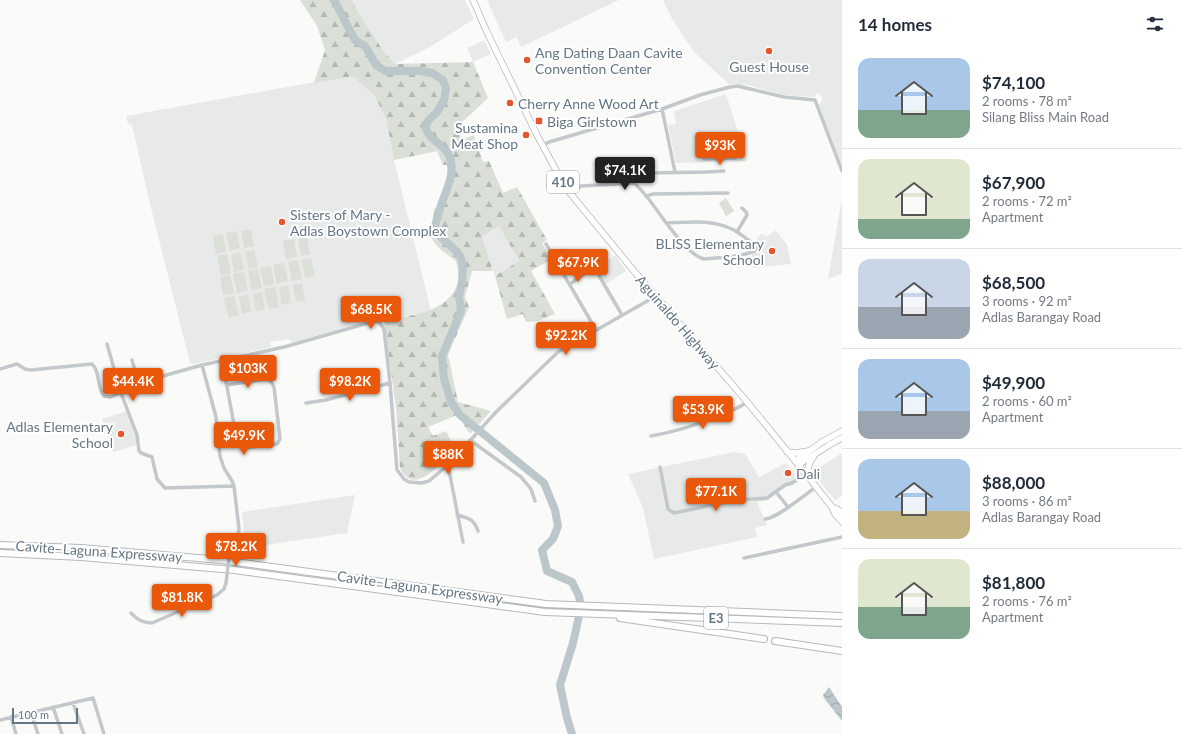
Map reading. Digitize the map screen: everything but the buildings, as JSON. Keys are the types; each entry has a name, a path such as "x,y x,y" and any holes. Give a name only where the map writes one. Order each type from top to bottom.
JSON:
{"highway":[{"name":"Cavite–Laguna Expressway","path":"0,545 81,548 221,560 525,602 842,616"},
{"name":"Cavite–Laguna Expressway","path":"0,553 81,557 234,570 525,610 589,614 842,623"},
{"path":"589,614 764,639"},
{"path":"775,641 842,651"}],"main road":[{"name":"Aguinaldo Highway","path":"473,0 542,146 570,193 747,402 832,506 835,514 842,522"},
{"path":"797,463 810,450 842,431"},
{"path":"797,463 816,454 842,438"},
{"path":"787,452 810,450"},
{"path":"806,474 810,462 816,454"},
{"name":"Aguinaldo Highway","path":"832,506 839,510 842,514"}],"street":[{"path":"542,146 549,142 662,109 700,95 734,86 784,97 815,100 842,171"},
{"path":"662,109 675,172"},
{"path":"704,159 735,158"},
{"path":"650,173 724,171"},
{"path":"570,193 581,186 634,183 647,196 672,230 696,256 704,259 746,254 754,252 759,248 726,226 714,223 667,223"},
{"path":"647,196 653,194 728,193"},
{"path":"737,232 747,215 742,208"},
{"path":"546,244 596,330"},
{"path":"570,284 594,268 622,315"},
{"path":"0,369 15,364 31,370 90,363 94,365 95,368 99,390 104,396 110,396 163,376 202,365 284,347 375,321 379,322 384,329 397,470 404,479 409,482 422,483 429,481 448,465 482,426 558,352 656,296"},
{"path":"107,344 121,393 136,431 139,451 152,457 157,480 165,488 234,486"},
{"path":"132,360 139,385"},
{"path":"222,360 239,448 277,444 280,439 274,387 270,380 264,379 227,385"},
{"path":"131,613 134,617 143,622 152,623 217,595 224,589 226,583 230,549 237,538 239,529 234,486 224,468 220,456 216,417 202,365"},
{"path":"306,403 326,400 390,383"},
{"path":"651,436 668,433 705,422 731,412 747,402"},
{"path":"470,440 521,477 531,488 535,501"},
{"path":"448,465 463,542"},
{"path":"660,467 668,508 672,512 736,500 767,498 785,484 792,483 806,474"},
{"path":"765,519 769,519 774,516 816,487"},
{"path":"776,492 788,507"},
{"path":"457,515 472,520 476,524 478,531"},
{"path":"744,558 842,537"},
{"path":"0,720 93,698 104,734"},
{"path":"73,703 84,734"},
{"path":"54,707 62,734"},
{"path":"31,713 38,734"},
{"path":"11,717 16,734"}],"shaded area":[{"path":"352,0 465,0 474,19 430,47 395,64 382,49"},
{"path":"487,0 619,0 521,47 517,37 506,42"},
{"path":"663,0 842,0 842,166 819,105 822,101 822,97 818,93 814,97 784,95 747,85 729,84 695,53 672,19"},
{"path":"484,40 491,54 473,62 467,48"},
{"name":"Sisters of Mary - Adlas Boystown Complex","path":"353,75 375,96 386,119 394,160 431,311 384,321 383,317 293,342 288,339 270,342 271,347 193,364 190,363 150,204 132,125 128,124 126,116"},
{"path":"726,94 747,161 676,163 668,125 676,124 674,111"},
{"path":"842,198 842,273 828,279"},
{"path":"499,225 519,262 495,276 482,236"},
{"name":"BLISS Elementary School","path":"776,230 787,245 791,264 753,268 752,254 760,248 754,242 761,234 768,236"},
{"path":"615,255 626,271 606,284 597,268"},
{"name":"Adlas Elementary School","path":"127,411 135,432 137,445 113,452 102,419"},
{"path":"734,452 745,454 759,477 786,463 801,480 787,486 768,500 757,502 767,525 755,528 757,537 654,559 643,508 628,474"},
{"path":"842,453 842,496 835,500 812,472"},
{"path":"355,495 347,533 246,548 242,512"}],"green space":[{"path":"300,0 352,0 382,49 395,64 473,62 488,98 457,127 462,140 474,135 483,162 489,161 503,193 517,187 547,240 542,243 552,259 531,271 555,314 538,321 526,322 523,314 507,319 495,276 519,261 499,226 482,236 493,271 472,271 465,297 469,307 448,355 458,402 491,411 470,434 457,415 428,427 433,436 446,431 455,449 436,469 420,479 413,480 406,476 400,468 396,408 384,321 417,314 437,307 446,301 453,293 459,281 456,261 438,247 432,238 431,233 434,209 439,206 440,199 448,179 447,165 443,165 437,151 394,160 386,119 375,96 353,76 314,83 325,50 317,26"},
{"path":"726,198 734,211 726,216 719,203"},
{"path":"251,229 254,246 244,248 241,231"},
{"path":"236,231 240,248 230,251 226,233"},
{"path":"223,234 226,252 216,254 213,236"},
{"path":"307,237 310,254 301,256 298,238"},
{"path":"294,239 297,257 286,259 283,241"},
{"path":"254,250 258,267 249,269 245,252"},
{"path":"240,253 244,270 234,272 231,254"},
{"path":"227,254 231,273 221,276 217,256"},
{"path":"311,258 315,276 305,278 302,260"},
{"path":"298,260 302,279 292,281 288,262"},
{"path":"284,263 288,281 277,284 273,265"},
{"path":"271,266 274,284 264,286 260,268"},
{"path":"258,269 262,288 252,290 248,271"},
{"path":"244,272 248,290 237,293 233,274"},
{"path":"230,275 234,293 223,295 220,277"},
{"path":"302,283 305,300 296,302 293,285"},
{"path":"288,286 291,303 282,305 279,287"},
{"path":"275,287 279,307 269,309 264,289"},
{"path":"262,292 265,309 256,311 253,294"},
{"path":"248,295 251,312 242,314 239,296"},
{"path":"234,296 239,315 229,318 224,298"}],"water":[{"path":"829,687 842,707 842,721 824,698 823,695"}],"waterway":[{"path":"334,0 355,40 365,46 376,65 385,71 420,71 432,73 443,80 446,89 444,100 425,127 429,135 447,152 452,165 452,172 435,226 440,236 457,252 461,258 463,268 459,296 461,311 442,356 444,379 451,402 460,415 544,483 555,510 558,526 553,539 542,550 547,571 572,582 579,596 581,607 573,643 560,685 572,734"}],"place":[{"name":"Guest House","path":"769,51"},
{"name":"Ang Dating Daan Cavite Convention Center","path":"527,60"},
{"name":"Cherry Anne Wood Art","path":"510,103"},
{"name":"Biga Girlstown","path":"539,121"},
{"name":"Sustamina Meat Shop","path":"526,135"},
{"name":"Sisters of Mary - Adlas Boystown Complex","path":"282,222"},
{"name":"BLISS Elementary School","path":"772,251"},
{"name":"Adlas Elementary School","path":"121,434"},
{"name":"Dali","path":"788,473"}]}
